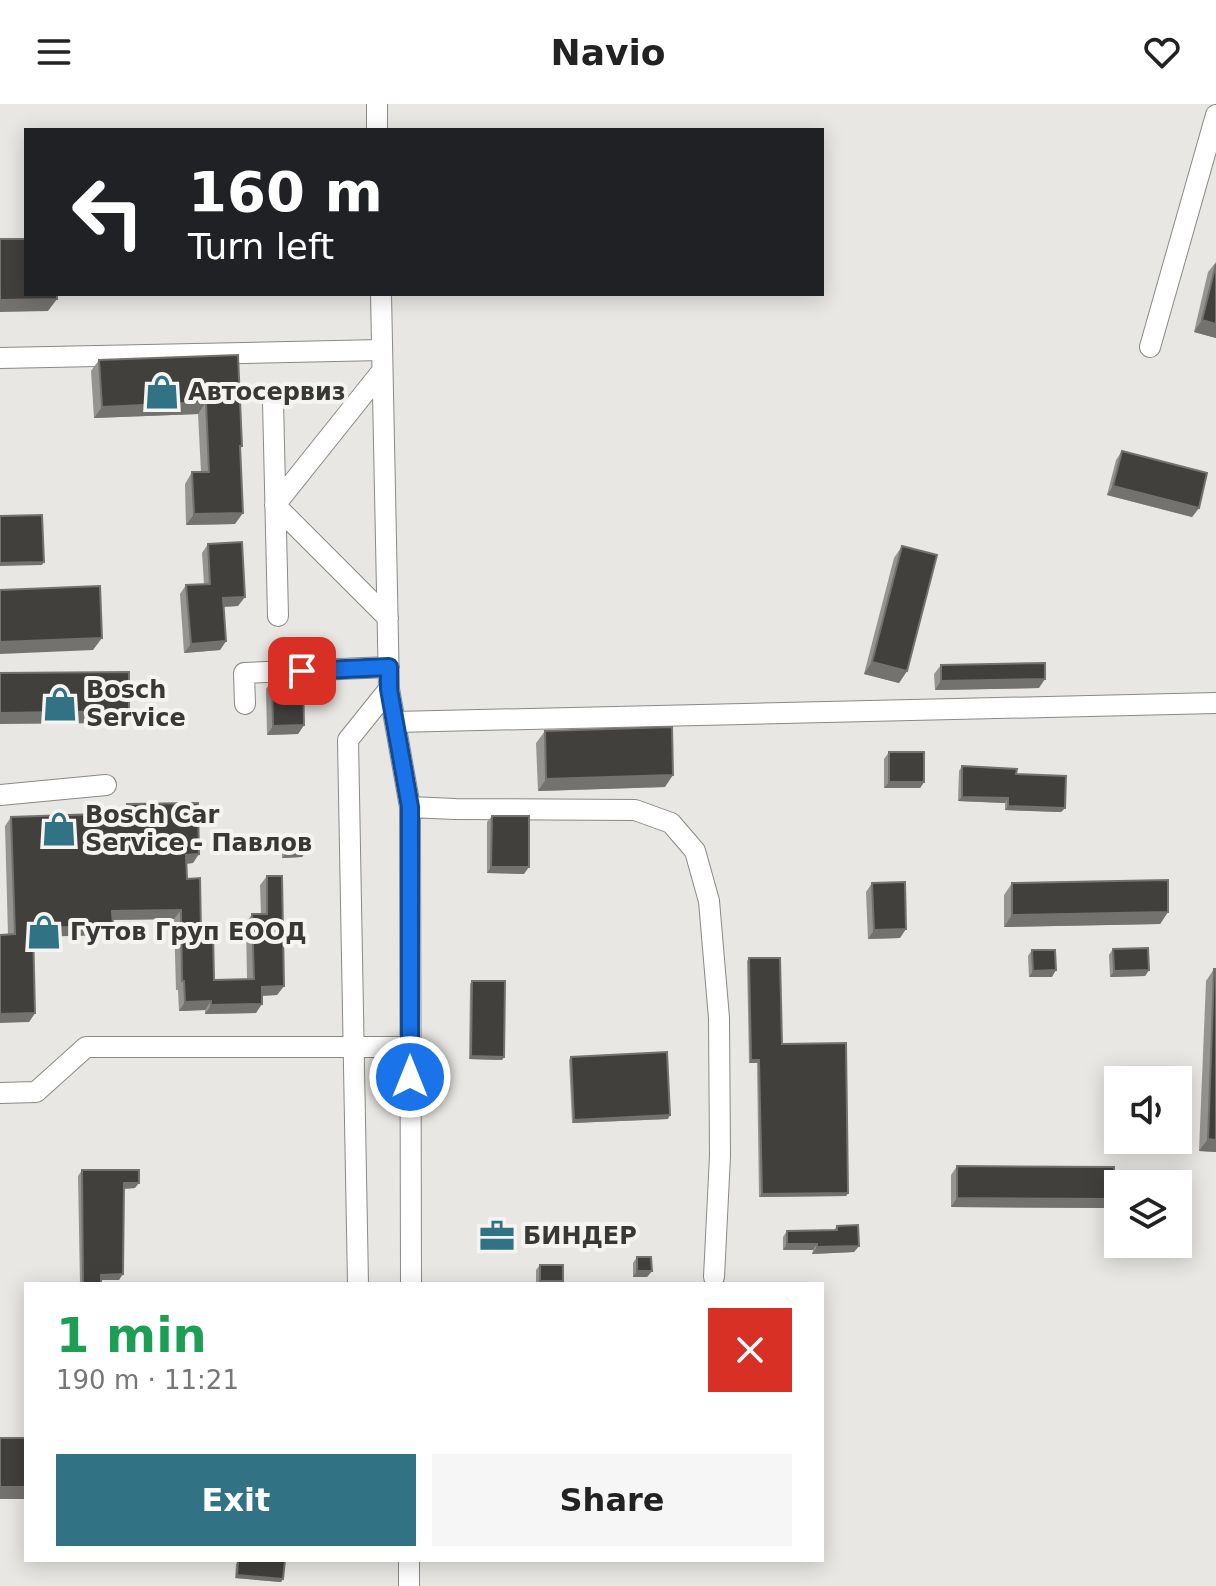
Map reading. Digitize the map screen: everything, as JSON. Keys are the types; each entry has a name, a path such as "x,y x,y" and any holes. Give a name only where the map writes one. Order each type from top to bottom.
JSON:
{"street":[{"path":"377,104 377,128"},
{"path":"1150,347 1216,115"},
{"path":"381,296 389,689 410,807 411,1282"},
{"path":"0,358 382,350"},
{"path":"275,505 382,371"},
{"path":"273,401 278,616"},
{"path":"275,505 388,618"},
{"path":"245,704 244,673 389,667"},
{"path":"358,1282 348,740 389,689"},
{"path":"395,722 1216,703"},
{"path":"0,795 106,785"},
{"path":"410,807 635,810 671,823 695,851 709,901 719,1018 720,1156 714,1277"},
{"path":"0,1093 36,1092 86,1047 410,1047"},
{"path":"409,1562 409,1586"}],"building":[{"path":"0,239 24,239 24,296 57,296 57,299 0,300"},
{"path":"1216,264 1216,324 1202,320"},
{"path":"238,355 243,513 194,514 192,472 209,472 206,402 102,407 99,360"},
{"path":"1122,451 1207,473 1199,508 1113,486"},
{"path":"42,515 44,562 0,563 0,516"},
{"path":"242,542 245,597 223,598 226,641 191,644 186,585 210,584 208,544"},
{"path":"902,546 937,555 907,671 872,662"},
{"path":"100,586 102,638 0,642 0,590"},
{"path":"1045,663 1045,679 941,681 941,665"},
{"name":"Bosch Service","path":"129,672 129,711 0,713 0,673"},
{"path":"303,679 304,725 273,726 272,680"},
{"path":"672,727 673,775 546,779 545,731"},
{"path":"889,752 924,752 924,782 889,782"},
{"path":"962,766 1017,769 1016,774 1066,776 1065,808 1008,806 1008,798 962,797"},
{"path":"198,803 199,854 186,855 187,879 200,878 201,932 213,932 214,980 254,979 252,914 267,914 267,876 282,876 284,986 262,987 262,1004 185,1002 181,910 112,911 113,926 33,928 35,1013 0,1014 0,935 15,934 11,817 127,813 127,804"},
{"path":"492,816 529,816 529,867 491,867"},
{"path":"304,841 304,854 285,855 284,842"},
{"path":"1168,880 1168,912 1012,915 1012,883"},
{"path":"905,882 906,929 874,930 872,883"},
{"path":"1148,948 1149,970 1114,971 1113,949"},
{"path":"1032,950 1055,950 1056,970 1033,971"},
{"path":"749,958 780,958 782,1044 846,1043 848,1193 762,1194 759,1060 751,1060"},
{"path":"1216,969 1216,1140 1208,1139"},
{"path":"472,981 505,981 504,1057 471,1056"},
{"path":"667,1052 670,1115 574,1120 571,1057"},
{"path":"957,1166 1114,1167 1114,1170 1104,1170 1104,1199 957,1198"},
{"path":"82,1170 139,1170 139,1183 124,1183 123,1274 101,1275 101,1282 83,1282"},
{"path":"858,1225 859,1246 787,1244 787,1231 837,1230 837,1226"},
{"path":"637,1257 651,1257 652,1271 637,1271"},
{"path":"540,1265 563,1265 563,1281 540,1281"},
{"path":"0,1438 24,1438 24,1487 0,1487"},
{"path":"238,1562 285,1562 283,1579 237,1575"}],"place":[{"name":"Автосервиз","path":"162,392"},
{"name":"Bosch Service","path":"60,704"},
{"name":"Bosch Car Service - Павлов","path":"59,829"},
{"name":"Гутов Груп ЕООД","path":"44,932"},
{"name":"БИНДЕР","path":"497,1236"}],"route":[{"path":"302,671 389,667 389,689 410,807 410,1077"}]}
